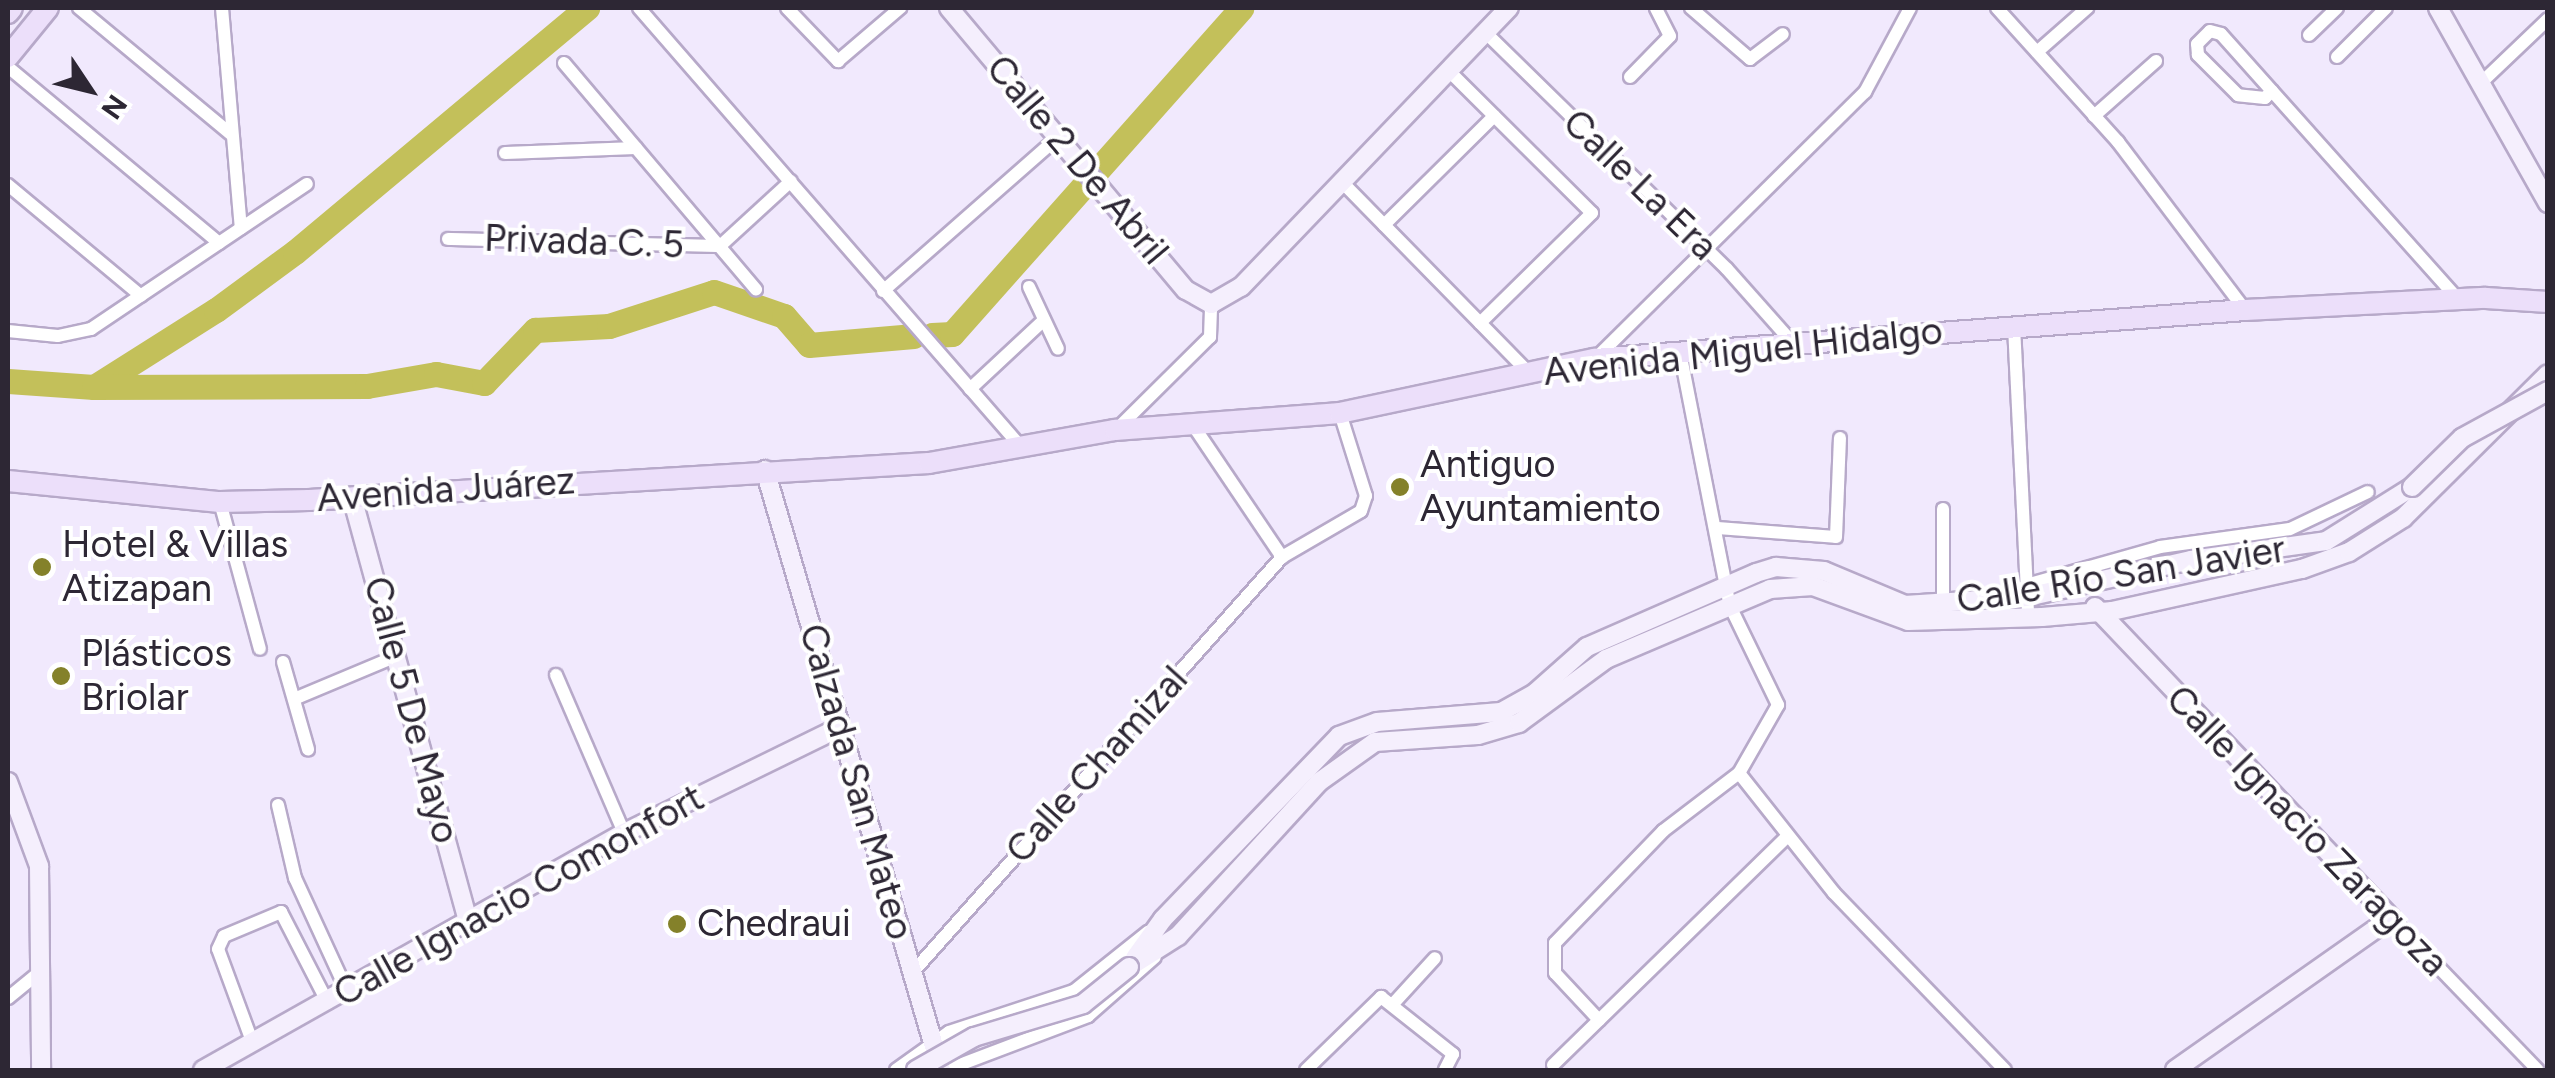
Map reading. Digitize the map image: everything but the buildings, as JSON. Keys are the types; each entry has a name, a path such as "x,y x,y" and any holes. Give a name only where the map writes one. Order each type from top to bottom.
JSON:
{"main road":[{"path":"8,14 12,8"},
{"path":"8,57 48,8"},
{"name":"Avenida Miguel Hidalgo","path":"765,470 929,463 1115,430 1195,428 1340,413 1595,359 1790,340 2245,310 2448,300 2548,302"},
{"name":"Avenida Juárez","path":"8,481 220,502 765,470"}],"street":[{"path":"79,8 232,135"},
{"path":"222,8 241,228"},
{"path":"638,8 1021,447"},
{"path":"787,8 838,61 900,8"},
{"name":"Calle 2 De Abril","path":"950,8 1186,290 1211,304"},
{"path":"1115,430 1210,338 1211,304 1241,287 1509,8"},
{"path":"1630,77 1670,36 1656,8"},
{"path":"1692,8 1750,59 1783,34"},
{"path":"1595,359 1865,92 1910,8"},
{"path":"1997,8 2094,116 2245,310"},
{"path":"2037,52 2087,8"},
{"path":"2309,35 2337,8"},
{"path":"2337,57 2386,8"},
{"path":"2438,8 2483,81 2548,203"},
{"path":"2483,81 2548,19"},
{"path":"2272,91 2265,98 2238,95 2198,55 2197,44 2210,32 2221,34 2272,91 2434,274 2448,300"},
{"name":"Calle La Era","path":"1486,33 1790,340"},
{"path":"2094,116 2156,61"},
{"path":"564,63 756,288"},
{"path":"8,66 219,243"},
{"path":"1450,72 1592,213 1480,323"},
{"path":"1384,225 1494,116"},
{"path":"883,292 1057,138"},
{"path":"505,154 636,148"},
{"path":"720,246 791,182"},
{"path":"1342,182 1529,373"},
{"path":"8,184 141,296"},
{"path":"8,331 75,334 141,296 307,184"},
{"name":"Privada C. 5","path":"448,239 720,246"},
{"path":"2434,274 2448,300"},
{"path":"1030,287 1058,348"},
{"path":"970,389 1044,320"},
{"path":"2014,326 2028,617"},
{"path":"1599,1020 1554,973 1555,943 1664,831 1738,773 1778,706 1730,606 1680,352"},
{"name":"Calle Río San Javier","path":"906,1070 932,1041 962,1026 1074,991 1163,919 1340,736 1377,722 1501,712 1535,693 1587,647 1776,568 1806,568 1888,602 1944,612 2028,617 2096,613 2349,552 2402,518 2548,374"},
{"name":"Calle Río San Javier","path":"943,1070 971,1056 1088,1016 1178,936 1353,754 1390,738 1478,736 1519,724 1606,659 1770,589 1813,586 1886,618 1944,612 2026,591 2089,586 2191,560 2326,541 2412,487 2462,438 2548,391"},
{"name":"Calle Chamizal","path":"912,973 1282,557 1365,504 1340,413"},
{"path":"1195,428 1282,557"},
{"path":"1717,528 1836,536 1840,438"},
{"path":"773,494 790,469"},
{"name":"Calzada San Mateo","path":"765,470 838,728 943,1070"},
{"path":"2026,591 2160,548 2290,529 2368,492"},
{"name":"Calle 5 De Mayo","path":"352,497 470,924"},
{"path":"220,502 260,649"},
{"path":"1943,509 1944,612"},
{"name":"Calle Ignacio Zaragoza","path":"2089,586 2096,613 2538,1070"},
{"path":"294,699 397,656"},
{"path":"283,662 308,749"},
{"path":"556,675 624,833"},
{"name":"Calle Ignacio Comonfort","path":"203,1070 348,993 624,833 838,728"},
{"path":"1738,773 1787,837 2005,1070"},
{"path":"8,782 38,866 41,1070"},
{"path":"278,805 295,878 348,993"},
{"path":"1553,1065 1787,837"},
{"path":"253,1044 218,948 224,936 282,912 328,1004"},
{"path":"2176,1070 2391,918"},
{"name":"Calle Río San Javier","path":"906,1070 974,1037 1083,1004 1149,948 1163,919"},
{"name":"Calle Río San Javier","path":"1149,948 1178,936"},
{"path":"1393,1004 1435,958"},
{"path":"8,998 40,972"},
{"path":"1306,1070 1376,998 1393,1004 1453,1054 1445,1070"},
{"path":"962,1026 958,1048 971,1056"}],"waterway":[{"path":"8,381 94,387 216,310 295,252 587,8"},
{"path":"932,335 952,334 1241,8"},
{"path":"94,387 367,386 436,374 484,383 535,330 609,326 714,292 784,316 809,345 914,336"}],"place":[{"name":"Antiguo Ayuntamiento","path":"1400,487"},
{"name":"Hotel & Villas Atizapan","path":"42,567"},
{"name":"Plásticos Briolar","path":"61,676"},
{"name":"Chedraui","path":"677,924"}]}
